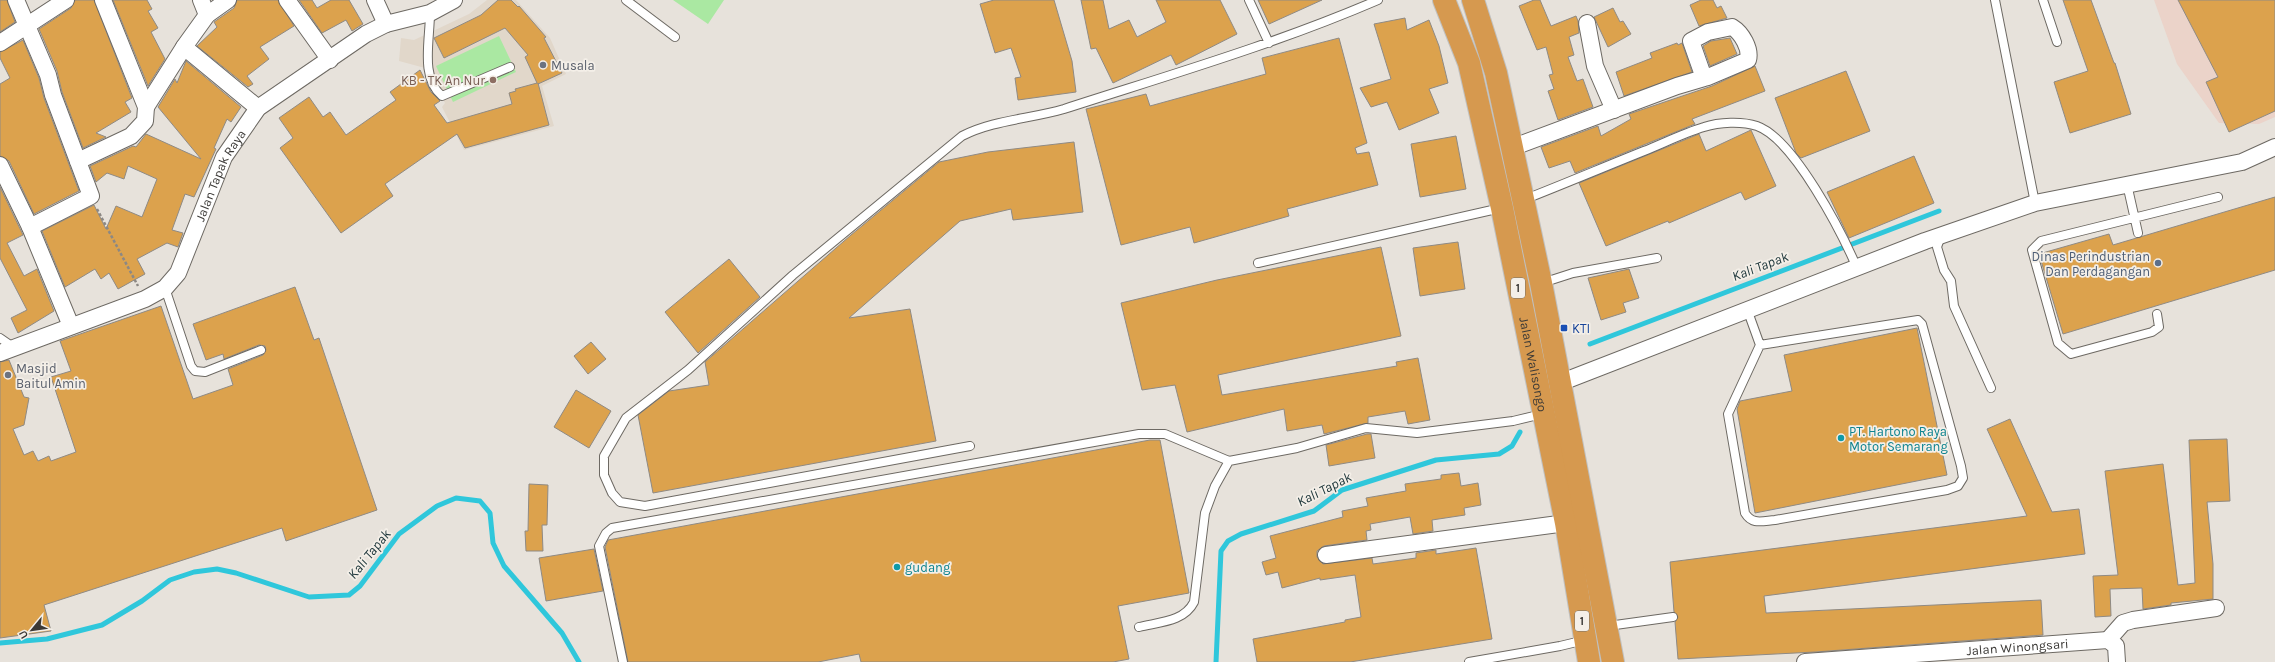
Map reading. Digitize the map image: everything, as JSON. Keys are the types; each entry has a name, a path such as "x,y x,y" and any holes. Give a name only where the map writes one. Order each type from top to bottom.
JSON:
{"highway":[{"name":"Jalan Walisongo","path":"1444,0 1469,63 1502,208 1566,523 1589,662"},
{"name":"Jalan Walisongo","path":"1474,0 1496,73 1562,382 1614,662"}],"street":[{"path":"16,0 48,75 53,95 91,196 30,227"},
{"path":"0,43 66,0"},
{"path":"78,161 131,136 139,130 145,121 146,107 103,0"},
{"path":"201,0 208,15"},
{"path":"146,107 184,47 208,15 228,0"},
{"path":"287,0 330,60"},
{"path":"374,0 386,24"},
{"name":"Jalan Tapak Raya","path":"7,350 145,298 165,288 178,273 224,157 258,108 366,34 386,24 430,14 454,0"},
{"path":"1587,23 1595,66 1614,110"},
{"path":"184,47 258,108"},
{"path":"1511,148 1704,78"},
{"path":"1562,382 1747,309 1941,236 2035,203 2242,162 2275,147"},
{"path":"0,165 30,227 71,326"},
{"path":"1326,555 1566,523"},
{"path":"2117,662 2116,646 2108,640 2123,623 2133,620 2216,608"},
{"name":"Jalan Winongsari","path":"1805,662 2108,640"}],"lane":[{"path":"626,0 675,37"},
{"path":"1249,0 1269,43"},
{"path":"970,446 645,506 620,502 612,493 604,475 604,456 626,418 688,370 793,275 962,136 976,129 1052,112 1269,43 1378,0"},
{"path":"1995,0 2035,203"},
{"path":"2043,0 2057,42"},
{"path":"430,14 428,69 434,89 442,96 510,67"},
{"path":"1523,200 1705,127 1740,122 1758,126 1770,133 1786,148 1816,189 1848,247 1857,268"},
{"path":"2127,184 2138,233"},
{"path":"2157,314 2159,327 2152,332 2071,354 2058,344 2032,250 2041,241 2218,197"},
{"path":"1258,263 1502,208"},
{"path":"1941,236 1937,247 1944,270 1951,281 1954,306 1991,388"},
{"path":"1541,283 1573,273 1657,258"},
{"path":"165,288 191,366 195,371 205,372 260,350"},
{"path":"1747,309 1760,345 1728,414 1745,513 1749,519 1755,522 1775,520 1947,490 1958,486 1963,478 1961,466 1922,324 1918,320 1760,345"},
{"path":"0,338 7,350"},
{"path":"623,662 599,546 606,533 612,528 1139,434 1165,434 1229,462 1297,448 1366,428 1417,433 1513,421 1543,413"},
{"path":"1139,627 1182,617 1190,610 1194,602 1206,513 1215,486 1229,462"},
{"path":"1607,626 1673,618"},
{"path":"1468,662 1560,646 1585,639"}],"path":[{"path":"91,196 107,231 145,298"}],"shaded area":[{"name":"KB - TK An Nur","path":"487,0 516,0 550,38 566,74 542,86 554,126 464,150 442,107 445,103 425,68 399,61 401,38 414,40 469,14"},
{"path":"2154,0 2275,0 2275,117 2259,124 2219,123 2177,64"}],"green space":[{"path":"673,0 724,0 708,24"},
{"path":"499,36 516,72 453,102 436,66"}],"building":[{"path":"0,0 7,0 15,22 0,32"},
{"path":"75,0 94,0 132,98 125,102 131,112 96,133 106,137 83,148 62,92 57,71 39,29 71,8"},
{"path":"113,0 147,0 152,9 148,11 158,28 151,32 165,59 148,86"},
{"path":"237,0 278,0 294,26 260,47 269,59 247,76 253,84 248,87 197,46 217,27 214,22 234,8"},
{"path":"299,0 312,0 317,8 331,0 349,0 363,24 352,31 346,20 322,33"},
{"path":"498,0 511,0 518,7 519,6 546,37 544,38 562,73 538,84 549,125 465,148 457,134 385,184 393,196 341,233 280,148 293,138 279,118 309,97 323,117 330,112 346,135 396,100 390,92 420,70 431,92 440,101 434,105 447,123 512,104 509,93 516,91 515,89 537,83 525,57 528,55 505,28 444,58 434,38 481,15"},
{"path":"994,0 1054,0 1072,61 1076,92 1018,100 1015,78 1021,77 1011,48 995,53 980,4"},
{"path":"1081,0 1103,0 1109,29 1129,20 1137,37 1166,22 1156,0 1220,0 1237,34 1176,65 1171,55 1113,83 1096,48 1091,49"},
{"path":"1258,0 1322,0 1269,24"},
{"path":"1534,0 1540,0 1551,26 1576,16 1578,21 1579,33 1569,37 1574,55 1568,57 1577,81 1583,79 1593,107 1558,120 1548,91 1554,89 1549,75 1553,74 1546,47 1537,50 1519,6"},
{"path":"1701,0 1713,0 1717,8 1721,6 1727,18 1699,26 1690,5"},
{"path":"2063,0 2091,0 2115,63 2131,114 2070,133 2054,82 2088,71"},
{"path":"2178,0 2275,0 2275,111 2229,132 2206,82 2218,77"},
{"path":"1613,8 1620,22 1623,21 1631,34 1608,47 1594,17"},
{"path":"1405,18 1407,30 1429,20 1439,46 1448,83 1429,89 1439,113 1399,130 1387,102 1371,107 1360,88 1391,79 1374,24"},
{"path":"1339,38 1367,143 1355,148 1357,154 1369,152 1378,185 1287,209 1289,216 1194,243 1190,227 1121,245 1086,109 1146,94 1150,106 1266,74 1262,58"},
{"path":"1730,38 1737,54 1710,66 1703,46 1711,41"},
{"path":"23,40 39,78 44,98 79,191 34,214 9,161 0,156 0,84 10,78 0,58 0,52"},
{"path":"1677,43 1678,45 1682,43 1692,72 1624,96 1616,72 1652,58 1650,53"},
{"path":"186,61 241,107 231,122 227,119 214,148 216,149 194,197 185,194 172,230 183,233 178,247 167,243 137,259 145,274 118,289 109,273 101,279 95,269 65,287 42,231 94,205 106,229 116,206 142,217 157,179 128,166 124,179 107,173 96,182 90,166 133,146 136,147 146,134 201,159 158,107 175,79 177,83"},
{"path":"1755,66 1765,91 1692,119 1695,124 1575,173 1570,161 1549,168 1541,147 1598,126 1601,136 1631,119 1629,114 1712,86"},
{"path":"1846,71 1870,131 1801,158 1796,153 1775,98"},
{"path":"1751,130 1776,186 1745,200 1741,192 1669,223 1668,221 1606,246 1579,183 1699,134 1706,151"},
{"path":"1456,136 1466,189 1420,197 1411,144"},
{"path":"1074,142 1083,212 1013,220 1011,209 960,221 849,318 910,309 936,441 653,493 638,415 669,391 709,385 705,362 851,235 939,162 988,152"},
{"path":"1914,156 1934,203 1849,238 1827,192"},
{"path":"0,187 23,235 7,243 24,276 37,269 54,311 18,333 11,318 27,310 0,258"},
{"name":"Dinas Perindustrian Dan Perdagangan","path":"2275,197 2275,270 2063,334 2039,254 2109,234 2113,245"},
{"path":"1458,242 1465,289 1420,296 1413,248"},
{"path":"1381,247 1401,336 1218,375 1222,395 1397,366 1396,362 1418,358 1430,420 1408,424 1405,411 1368,417 1368,423 1324,434 1322,425 1287,431 1284,409 1187,432 1175,385 1142,390 1121,303 1217,280"},
{"path":"729,259 760,297 698,353 665,312"},
{"path":"1629,269 1639,298 1623,303 1626,312 1601,320 1588,278"},
{"path":"295,287 314,340 319,338 377,510 286,541 282,528 44,605 51,631 0,638 0,362 9,360 24,397 29,398 24,425 13,429 24,455 33,451 38,461 49,456 51,461 76,452 51,377 71,371 60,341 161,306 193,399 233,385 228,369 263,355 266,350 265,346 259,345 224,359 223,354 206,360 193,324"},
{"name":"PT. Hartono Raya Motor Semarang","path":"1917,328 1947,475 1755,513 1737,409 1740,401 1792,391 1784,355"},
{"path":"591,342 606,359 588,374 574,356"},
{"path":"576,390 611,411 589,448 554,427"},
{"path":"2010,419 2052,512 2079,509 2085,554 1764,596 1766,613 2041,600 2043,635 1815,652 1678,659 1675,622 1678,617 1674,612 1670,562 2027,516 1987,429"},
{"path":"1371,434 1375,458 1329,466 1326,445"},
{"path":"2227,439 2230,501 2207,502 2213,564 2213,599 2171,603 2171,605 2143,609 2142,588 2110,589 2111,616 2095,617 2093,576 2118,575 2105,471 2163,464 2178,585 2195,583 2189,440"},
{"name":"gudang","path":"1150,440 1160,440 1189,593 1118,606 1129,659 1113,662 861,662 859,654 818,662 628,662 605,547 608,540"},
{"path":"1459,473 1461,486 1478,483 1481,505 1464,508 1465,515 1432,520 1433,531 1413,534 1410,517 1370,524 1371,530 1366,531 1367,540 1324,546 1317,551 1317,557 1323,564 1372,558 1373,564 1416,558 1416,553 1436,550 1436,554 1476,548 1492,639 1350,662 1257,662 1253,639 1345,622 1345,620 1361,617 1355,575 1320,580 1320,578 1282,588 1278,572 1266,575 1262,562 1276,558 1270,536 1343,517 1342,511 1368,506 1366,498 1406,491 1405,484 1441,479 1441,475"},
{"path":"529,484 548,485 547,525 542,525 543,551 526,551 525,531 528,531"},
{"path":"594,549 603,591 546,601 539,558"}],"waterway":[{"name":"Kali Tapak","path":"1590,344 1939,211"},
{"name":"Kali Tapak","path":"1216,662 1221,551 1228,541 1241,534 1314,511 1342,490 1436,460 1499,454 1512,446 1520,432"},
{"name":"Kali Tapak","path":"0,643 47,639 102,625 142,601 170,580 194,572 217,569 236,573 309,597 349,595 360,586 399,534 437,506 456,498 480,501 490,513 493,543 504,566 562,633 579,662"}],"place":[{"name":"Musala","path":"543,65"},
{"name":"KB - TK An Nur","path":"493,80"},
{"name":"Dinas Perindustrian Dan Perdagangan","path":"2158,263"},
{"name":"KTI","path":"1564,328"},
{"name":"Masjid Baitul Amin","path":"8,375"},
{"name":"PT. Hartono Raya Motor Semarang","path":"1841,438"},
{"name":"gudang","path":"897,567"}]}
